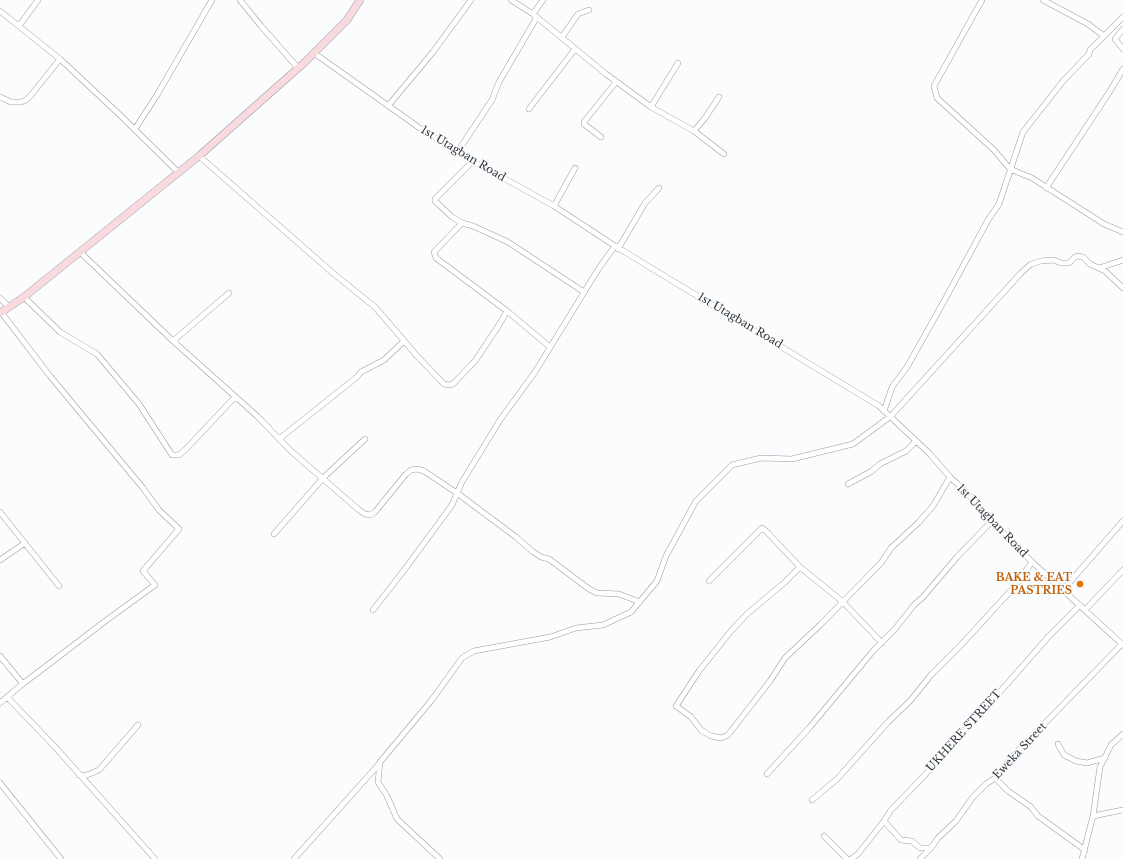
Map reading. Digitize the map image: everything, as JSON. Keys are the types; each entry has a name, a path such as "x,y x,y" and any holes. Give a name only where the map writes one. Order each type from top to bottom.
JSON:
{"main road":[{"path":"0,312 24,297 199,156 314,53 347,20 360,0"}],"street":[{"path":"19,26 38,0"},
{"path":"135,129 157,95 212,0"},
{"path":"240,0 298,68"},
{"path":"388,106 433,52 471,0"},
{"path":"511,0 562,37 616,82 651,107 694,130 724,154"},
{"path":"458,151 492,100 499,82 535,16 542,0"},
{"path":"982,0 934,86 937,98 994,150 1010,169 1032,178 1104,224 1123,232"},
{"path":"1043,0 1088,24 1104,36"},
{"path":"562,37 578,14 589,10"},
{"path":"0,11 60,59 135,129 179,173"},
{"path":"884,411 892,387 906,367 988,220 999,204 1023,132 1064,80 1123,17"},
{"path":"1123,29 1115,39 1123,49"},
{"path":"529,109 575,49"},
{"name":"1st Utagban Road","path":"314,53 421,129 473,161 554,206 617,247 879,406 916,441 1032,562 1123,644"},
{"path":"0,97 11,102 21,102 26,100 60,59"},
{"path":"651,107 678,63"},
{"path":"1046,188 1123,69"},
{"path":"601,137 584,124 584,122 616,82"},
{"path":"694,130 705,118 719,98"},
{"path":"199,156 334,274 375,307 444,384 453,384 475,361 507,311"},
{"path":"473,161 435,201 462,223 473,226 508,242 584,292"},
{"path":"554,206 575,168"},
{"path":"373,610 452,505 462,482 500,420 535,372 599,268 617,247 645,203 659,188"},
{"path":"462,223 434,252 434,256 507,311 550,347"},
{"path":"80,252 173,341 257,416 291,451 364,514 370,515 375,512 411,470 417,469 424,471 457,493 516,537 532,551 541,557 548,559 588,589 597,593 619,594 640,602"},
{"path":"294,859 432,701 462,658 474,651 550,637 576,628 603,625 631,612 656,581 666,556 696,500 732,465 761,458 792,459 853,444 891,416 1010,284 1031,264 1041,260 1054,260 1061,263 1069,263 1075,257 1083,257 1090,264 1105,271 1123,288"},
{"path":"1099,268 1123,260"},
{"path":"173,341 229,292"},
{"path":"24,297 60,332 96,354 139,404 172,455 179,455 186,449 236,397"},
{"path":"0,298 8,306"},
{"path":"0,312 50,376 143,488 159,510 179,529 143,571 155,585 0,702"},
{"path":"279,439 361,372 384,360 404,341"},
{"path":"274,534 323,478 364,439"},
{"path":"848,484 872,471 880,464 906,451 916,441"},
{"path":"800,567 747,614 731,631 699,671 676,706 691,717 701,730 711,736 721,738 728,736 785,658 843,602 881,563 891,548 918,523 933,506 950,477"},
{"path":"0,512 60,586"},
{"path":"767,774 810,727 914,605 992,521"},
{"path":"1063,590 1123,521"},
{"path":"709,581 762,528 766,530 800,567 843,602 882,643"},
{"path":"0,560 25,543"},
{"path":"812,800 837,779 874,736 962,645 1016,585 1032,562"},
{"path":"1085,610 1123,570"},
{"name":"UKHERE STREET","path":"851,859 858,854 891,810 925,775 945,750 991,702 1050,635 1080,605"},
{"name":"Eweka Street","path":"920,859 938,838 956,821 973,797 986,784 995,778 1012,757 1123,644"},
{"path":"0,656 23,684"},
{"path":"7,698 56,748 155,859"},
{"path":"79,775 87,775 99,770 138,725"},
{"path":"1082,859 1092,816 1100,768 1111,745 1123,734"},
{"path":"1058,744 1064,755 1076,761 1087,763 1105,758"},
{"path":"380,762 378,782 387,796 397,819 440,859"},
{"path":"995,778 1008,791 1032,807 1038,816 1085,850"},
{"path":"0,783 61,859"},
{"path":"1092,816 1123,810"},
{"path":"884,821 901,840 912,841 920,848 931,848"},
{"path":"824,836 847,859"}],"place":[{"name":"BAKE & EAT PASTRIES","path":"1080,584"}]}
